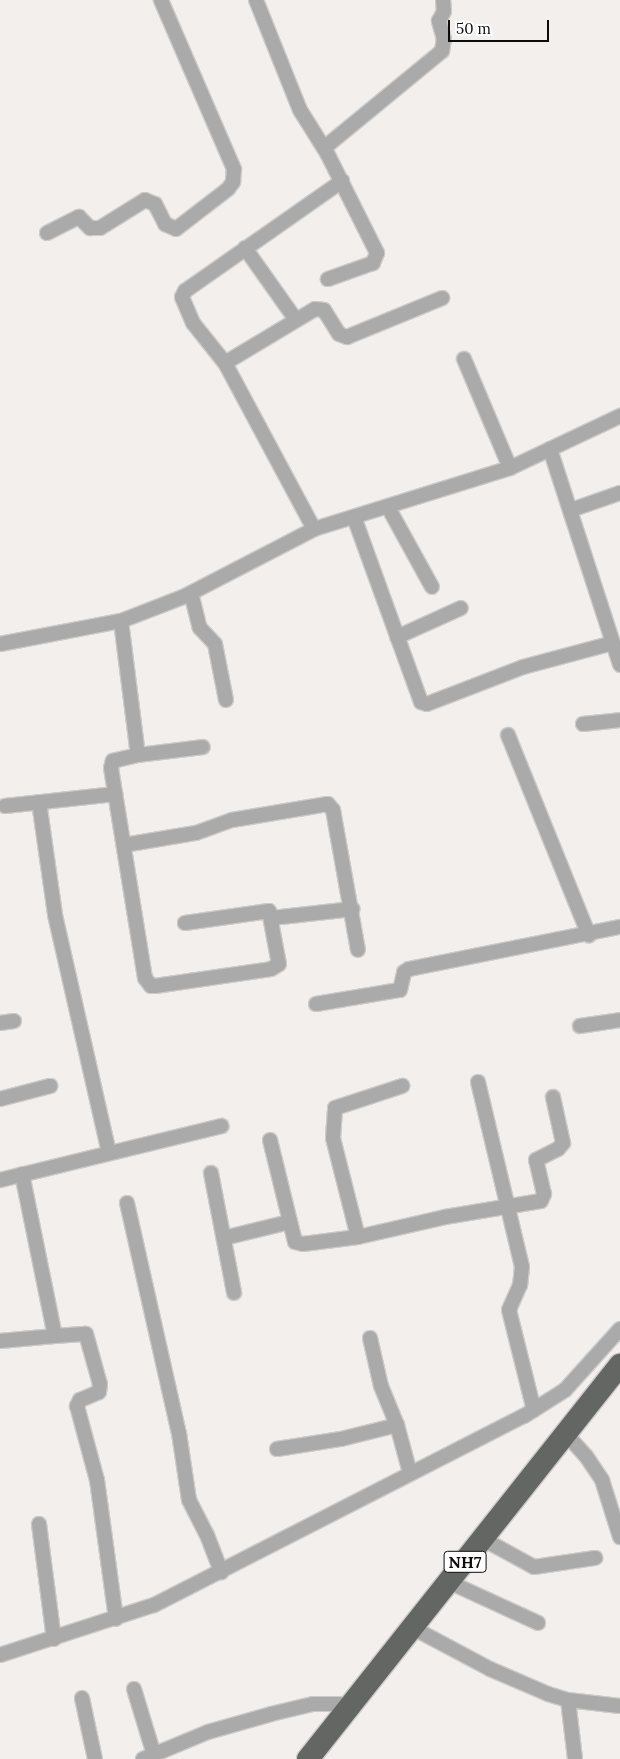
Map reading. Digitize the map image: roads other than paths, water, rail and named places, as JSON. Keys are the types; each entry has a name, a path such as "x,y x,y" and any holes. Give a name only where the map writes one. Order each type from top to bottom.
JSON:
{"highway":[{"name":"NH7","path":"308,1759 620,1365"}],"street":[{"path":"47,233 79,217 90,228 100,228 145,200 155,204 165,224 176,229 228,189 232,182 234,169 160,0"},
{"path":"256,0 300,110 342,181 377,253 373,263 328,279"},
{"path":"324,148 442,51 444,39 438,21 444,11 443,0"},
{"path":"314,529 225,363 193,323 182,297 186,291 245,248 342,181"},
{"path":"245,248 296,320"},
{"path":"225,363 296,320 320,308 339,334 347,337 442,298"},
{"path":"464,358 510,468"},
{"path":"0,644 121,621 191,593 314,529 510,468 620,416"},
{"path":"550,449 620,665"},
{"path":"571,510 620,494"},
{"path":"388,507 432,587"},
{"path":"354,517 417,697 427,704 523,667 612,643"},
{"path":"191,593 200,628 215,644 226,700"},
{"path":"397,637 461,608"},
{"path":"121,621 138,755"},
{"path":"583,724 620,720"},
{"path":"508,735 589,935"},
{"path":"185,923 266,911 272,918 279,958 275,967 151,986 145,978 115,794 113,761 138,755 203,747"},
{"path":"5,806 115,794"},
{"path":"39,802 55,916 109,1152"},
{"path":"124,845 196,832 232,820 328,804 334,810 358,950"},
{"path":"272,918 352,909"},
{"path":"316,1004 400,990 404,972 409,969 589,935 620,927"},
{"path":"580,1026 620,1020"},
{"path":"0,1023 14,1021"},
{"path":"478,1082 509,1208 522,1277 509,1310 534,1410"},
{"path":"0,1099 50,1086"},
{"path":"358,1237 333,1138 335,1108 402,1086"},
{"path":"270,1140 293,1239 298,1244 358,1237 445,1217 538,1204 544,1199 536,1160 540,1155 558,1149 563,1143 553,1097"},
{"path":"0,1180 221,1126"},
{"path":"211,1173 234,1293"},
{"path":"22,1174 55,1336"},
{"path":"128,1203 179,1433 189,1500 208,1535 221,1572"},
{"path":"224,1238 289,1222"},
{"path":"0,1655 116,1619 154,1605 534,1410 576,1380 620,1329"},
{"path":"0,1341 86,1334 100,1384 99,1392 80,1400 77,1406 97,1480 116,1619"},
{"path":"370,1338 381,1386 397,1425 410,1473"},
{"path":"277,1449 341,1439 397,1425"},
{"path":"566,1434 586,1456 602,1480 620,1537"},
{"path":"39,1524 54,1639"},
{"path":"483,1539 534,1567 595,1558"},
{"path":"449,1582 538,1623"},
{"path":"413,1628 490,1669 568,1700 620,1706"},
{"path":"134,1689 149,1757 208,1732 271,1714 320,1704 349,1708"},
{"path":"82,1698 95,1759"},
{"path":"568,1700 576,1759"}]}
